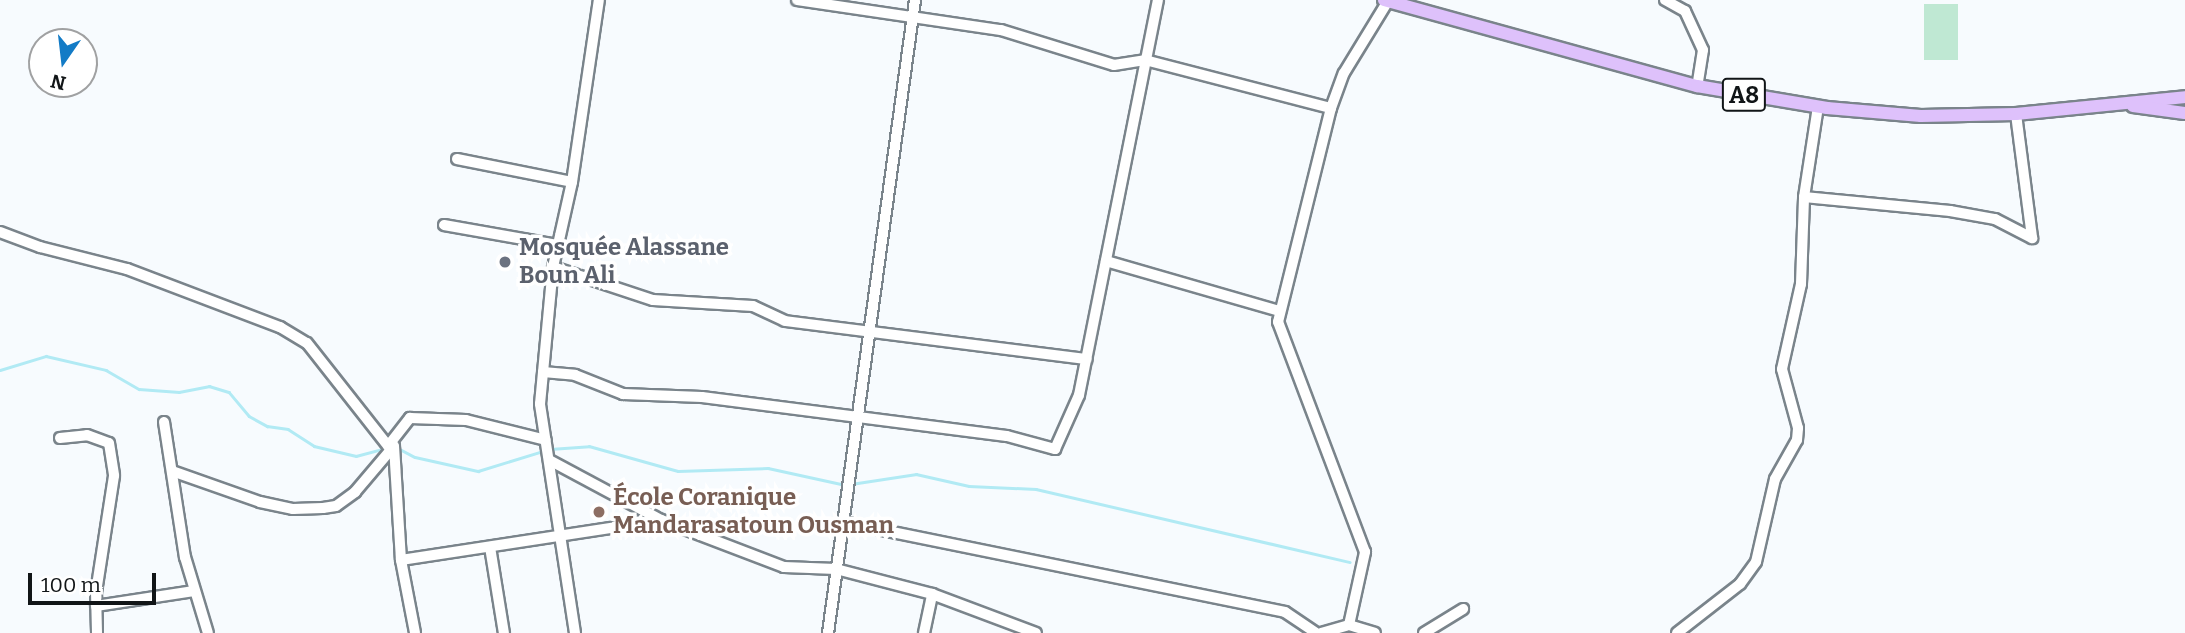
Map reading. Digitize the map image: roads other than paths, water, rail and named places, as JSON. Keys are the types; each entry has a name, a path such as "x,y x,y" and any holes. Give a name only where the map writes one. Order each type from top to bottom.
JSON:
{"main road":[{"name":"A8","path":"1386,1 1697,86 1818,107 1877,114 2015,114 2185,97"},
{"name":"A8","path":"2116,104 2185,113"}],"street":[{"path":"575,633 559,536 551,461 540,404 553,267 572,182 599,0"},
{"path":"797,0 1002,30 1114,65 1145,60 1331,108"},
{"path":"828,633 915,0"},
{"path":"543,372 575,374 622,394 702,397 858,421 1007,436 1055,449 1073,410 1087,359 1158,0"},
{"path":"1665,0 1685,11 1703,50 1697,86"},
{"path":"1349,625 1366,552 1317,415 1282,340 1279,311 1331,108 1344,73 1386,1"},
{"path":"1677,633 1740,584 1756,562 1775,480 1797,440 1798,428 1782,369 1801,284 1804,197 1818,107"},
{"path":"1804,197 1950,211 1995,219 2032,239 2015,114"},
{"path":"457,159 572,182"},
{"path":"444,225 557,246"},
{"path":"0,232 40,247 127,269 280,327 307,343 391,446 401,560 415,633"},
{"path":"1106,261 1279,311"},
{"path":"553,267 653,300 753,306 785,321 1087,359"},
{"path":"172,471 260,502 293,509 323,508 336,506 355,492 410,418 466,420 546,440"},
{"path":"164,422 194,591 208,633"},
{"path":"60,438 87,435 108,443 114,476 96,606 97,633"},
{"path":"551,461 661,520 783,567 836,569 932,594 1036,633"},
{"path":"401,560 661,520"},
{"path":"843,522 1286,612 1319,633 1349,625 1375,633"},
{"path":"490,547 504,633"},
{"path":"96,606 194,591"},
{"path":"924,633 932,594"},
{"path":"1424,633 1463,608"}],"waterway":[{"path":"0,370 46,356 106,370 139,389 179,392 209,386 229,392 249,416 267,426 288,429 314,446 356,456 386,448"},
{"path":"550,449 589,446 678,471 768,468 845,485"},
{"path":"396,447 415,457 478,471 543,451"},
{"path":"851,484 916,474 969,486 1036,489 1350,562"}],"place":[{"name":"Mosquée Alassane Boun Ali","path":"505,262"},
{"name":"École Coranique Mandarasatoun Ousman","path":"599,512"}]}
